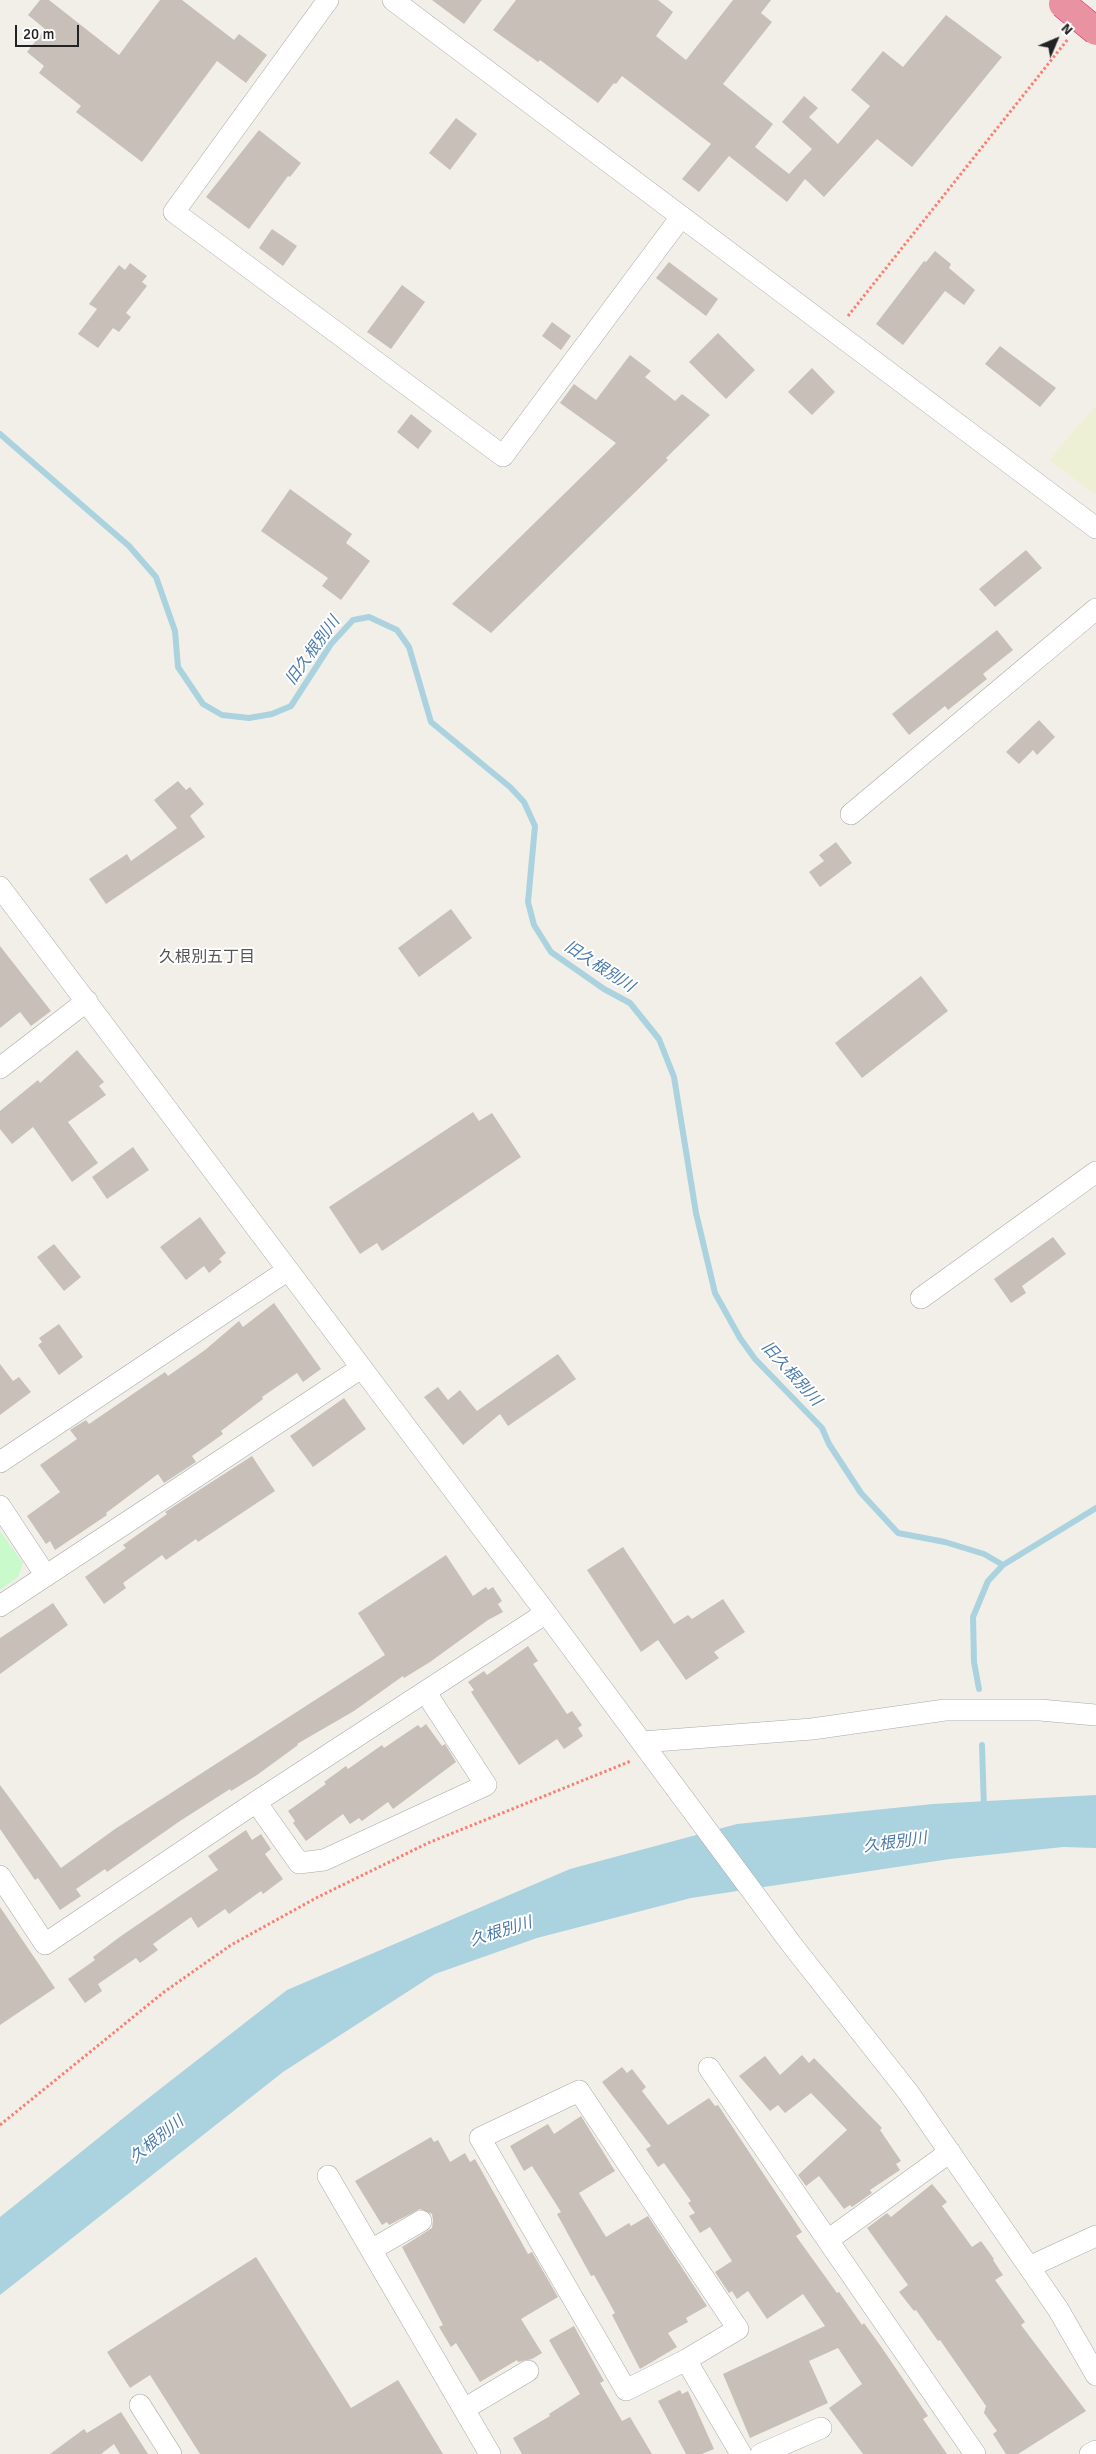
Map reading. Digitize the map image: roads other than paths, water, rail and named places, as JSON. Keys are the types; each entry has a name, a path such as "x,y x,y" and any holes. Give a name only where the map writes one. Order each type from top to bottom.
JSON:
{"highway":[{"path":"1062,4 1084,32"}],"street":[{"path":"328,0 174,212 503,456 681,217"},
{"path":"393,0 1096,528"},
{"path":"851,814 1096,609"},
{"path":"2,894 88,1001 360,1368 546,1613 641,1750 666,1775 792,1945 908,2092 1058,2309 1096,2374"},
{"path":"0,1068 88,1001"},
{"path":"921,1298 1096,1172"},
{"path":"0,1462 288,1270"},
{"path":"0,1606 360,1368"},
{"path":"0,1506 46,1576"},
{"path":"0,1876 45,1944 256,1802 426,1693 546,1613"},
{"path":"256,1802 299,1863 324,1860 486,1785 426,1693"},
{"path":"641,1750 945,1710 1040,1710 1096,1715"},
{"path":"709,2068 975,2454"},
{"path":"579,2091 738,2329 686,2360 626,2390 480,2138 579,2091"},
{"path":"828,2240 950,2152"},
{"path":"328,2176 490,2454"},
{"path":"371,2250 421,2221"},
{"path":"1029,2267 1096,2236"},
{"path":"686,2360 741,2454"},
{"path":"464,2409 528,2371"},
{"path":"140,2404 171,2454"},
{"path":"761,2454 821,2428"},
{"path":"1090,2454 1096,2451"}],"water":[{"name":"久根別川","path":"1096,1795 1096,1848 1063,1847 950,1859 691,1898 537,1938 435,1974 283,2072 0,2295 0,2217 287,1990 570,1869 737,1824 933,1804"}],"waterway":[{"name":"旧久根別川","path":"0,434 129,546 156,577 175,631 178,667 203,704 222,715 249,718 272,714 291,706 331,644 353,620 369,617 397,630 409,647 431,722 510,787 524,802 535,826 528,902 534,925 551,952 604,989 630,1003 659,1039 674,1077 696,1213 715,1293 740,1338 755,1359 822,1428 829,1444 861,1493 898,1533 945,1542 984,1554 1003,1565 1096,1508"},
{"path":"979,1689 974,1662 973,1617 988,1581 1003,1565"},
{"path":"982,1745 984,1809"}],"district":[{"name":"久根別五丁目","path":"207,958"}]}
